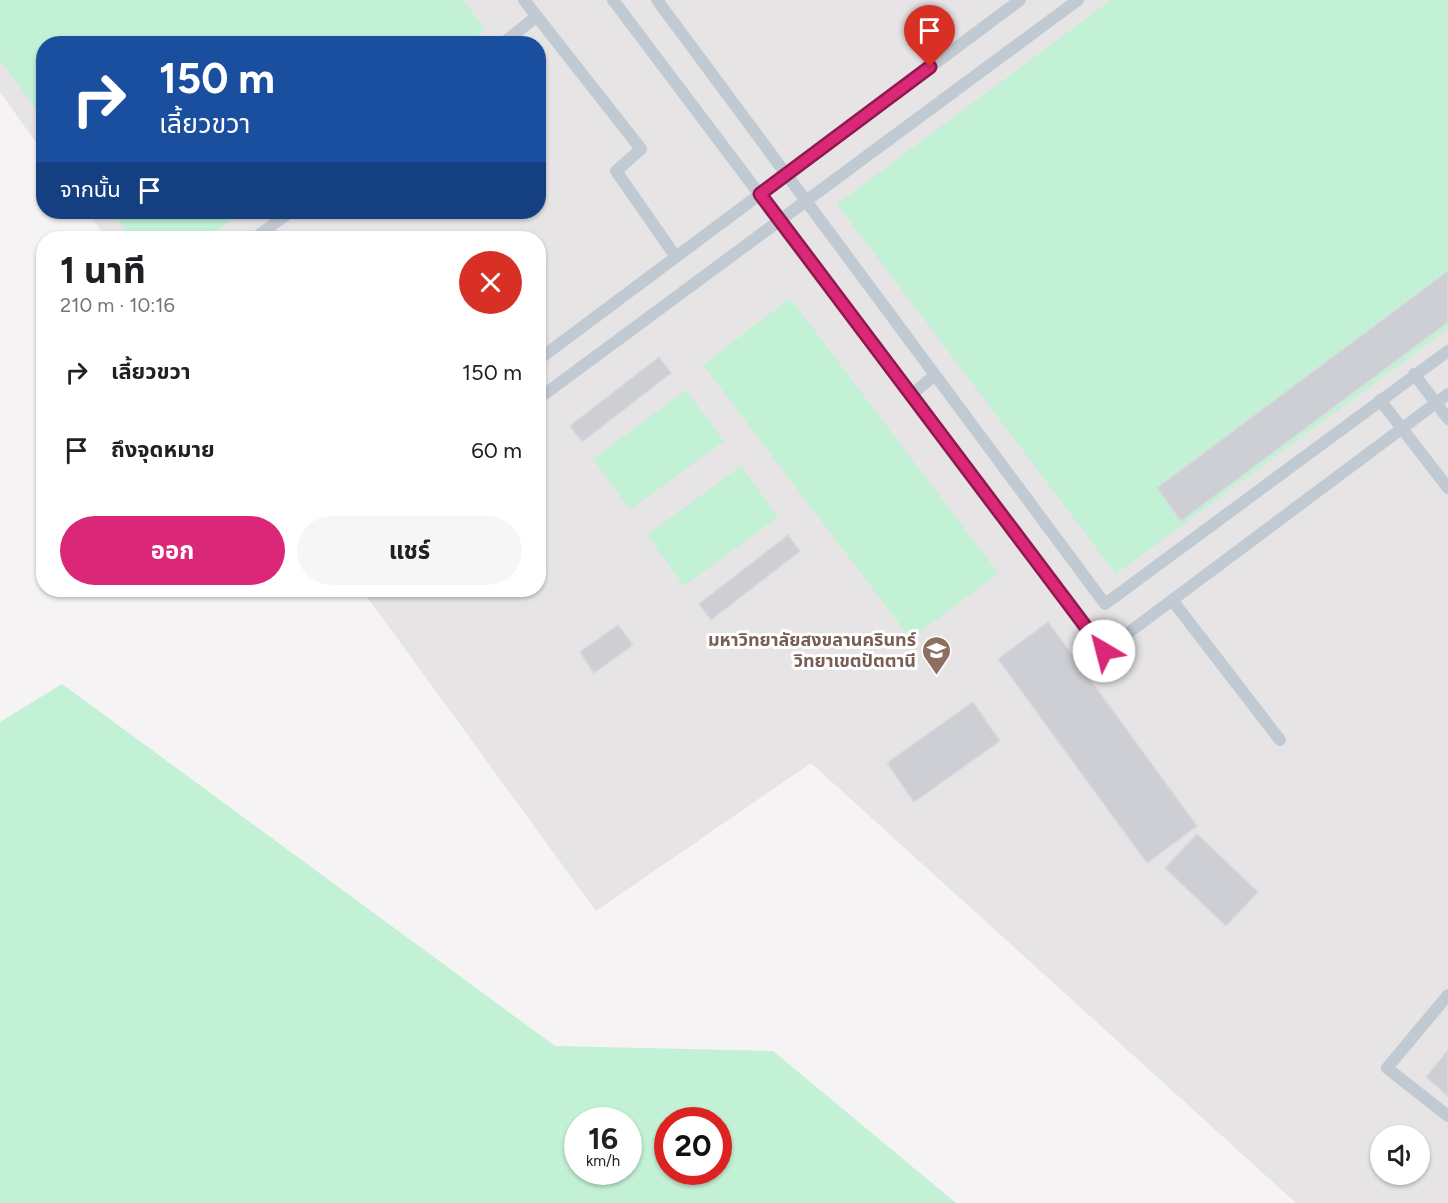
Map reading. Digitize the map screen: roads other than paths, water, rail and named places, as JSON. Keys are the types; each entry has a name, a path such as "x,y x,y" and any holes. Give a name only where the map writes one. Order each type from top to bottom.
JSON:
{"lane":[{"path":"524,0 641,149 616,171 676,257"},
{"path":"613,0 1104,651 1448,394"},
{"path":"657,0 1105,604 1448,351"},
{"path":"546,354 1020,0"},
{"path":"546,393 1078,0"},
{"path":"512,36 537,16"},
{"path":"264,231 281,219"},
{"path":"1414,374 1448,419"},
{"path":"911,395 935,375"},
{"path":"1380,400 1448,488"},
{"path":"1172,600 1280,740"},
{"path":"1448,995 1387,1068 1448,1116"}],"place":[{"name":"มหาวิทยาลัยสงขลานครินทร์ วิทยาเขตปัตตานี","path":"937,676"}]}
